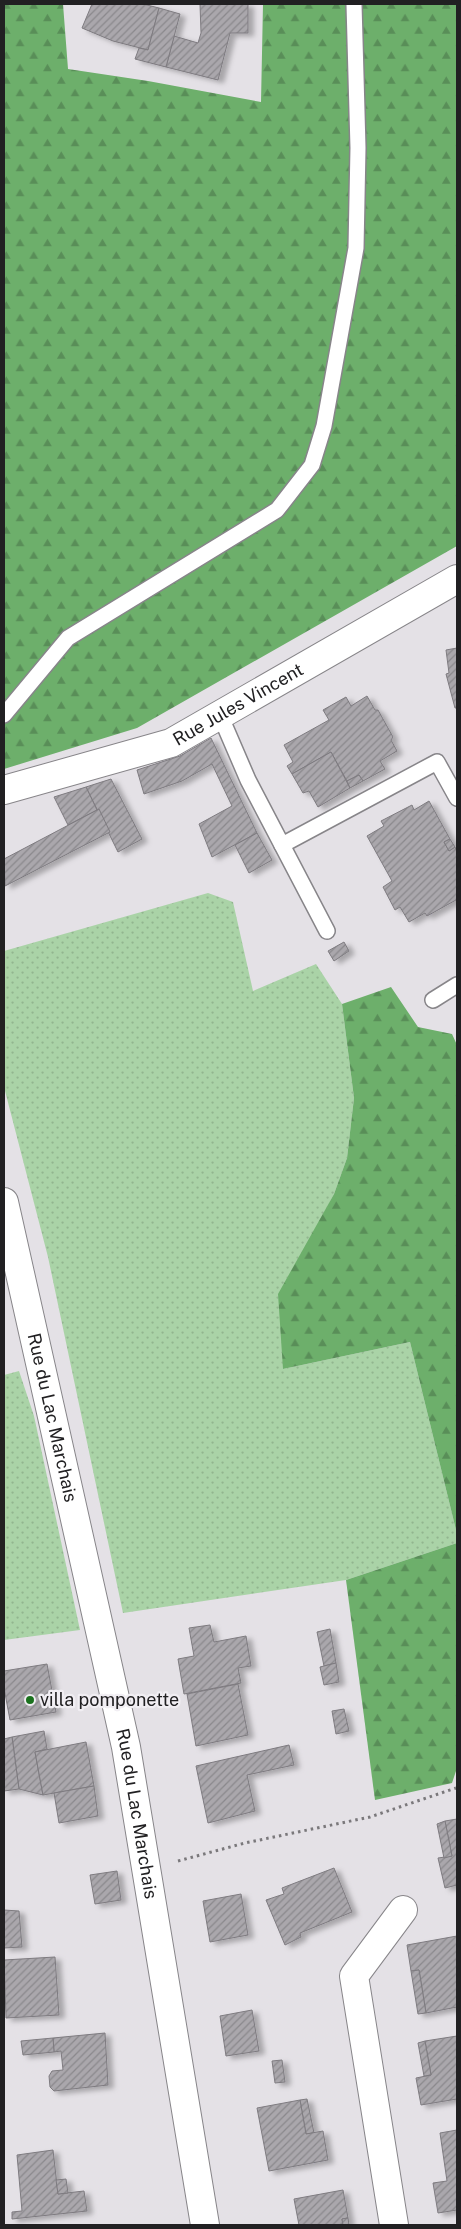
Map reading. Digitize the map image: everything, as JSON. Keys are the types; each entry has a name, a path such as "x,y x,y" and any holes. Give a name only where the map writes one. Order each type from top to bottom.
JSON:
{"street":[{"name":"Rue Jules Vincent","path":"4,790 171,743 457,579"},
{"name":"Rue du Lac Marchais","path":"4,1202 126,1747 205,2225"},
{"path":"394,2225 354,1976 403,1910"}],"lane":[{"path":"4,715 68,638 277,510 312,465 324,426 356,248 358,148 354,4"},
{"path":"220,715 248,780 327,931"},
{"path":"282,845 437,762 457,798"},
{"path":"433,1000 457,985"}],"path":[{"path":"145,1869 246,1843 370,1817 456,1788 457,1784"}],"green space":[{"path":"4,4 63,4 68,69 148,81 261,102 263,4 457,4 457,546 137,728 4,769"},
{"path":"208,893 233,902 253,991 316,964 342,1004 354,1098 347,1158 334,1194 314,1232 283,1369 410,1342 457,1534 457,1543 346,1580 123,1613 48,1257 4,1087 4,951"},
{"path":"391,987 418,1027 452,1034 457,1045 457,1534 410,1342 283,1369 278,1294 334,1194 347,1158 354,1098 342,1004"},
{"path":"19,1371 34,1416 80,1630 4,1640 4,1375"},
{"path":"457,1543 457,1768 452,1783 375,1800 346,1580"}],"building":[{"path":"92,4 143,4 159,8 148,50 113,41 82,28"},
{"path":"200,4 248,4 248,33 230,33 218,80 166,67 174,36 198,43 201,33"},
{"path":"159,8 180,14 166,67 135,59 139,48 148,50"},
{"path":"457,648 457,708 455,708 446,674 449,673 446,650"},
{"path":"367,696 375,710 378,710 393,737 391,740 397,751 380,761 385,769 363,781 359,775 347,781 331,752 292,774 287,766 293,762 284,745 329,720 323,710 346,697 351,706"},
{"path":"211,738 257,833 212,857 199,824 232,806 212,764 182,781 144,794 137,770 180,756"},
{"path":"331,752 350,788 318,807 309,791 303,793 292,774"},
{"path":"359,775 363,781 350,788 347,781"},
{"path":"111,779 142,839 118,852 86,787"},
{"path":"86,787 97,810 68,825 54,797"},
{"path":"429,801 450,839 444,842 449,851 455,847 457,852 457,896 456,900 427,916 425,913 409,922 400,907 395,910 383,887 392,881 367,836 384,826 381,821 412,805 414,810"},
{"path":"99,809 110,832 5,886 4,859"},
{"path":"257,833 272,860 249,873 235,845"},
{"path":"450,839 455,847 449,851 444,842"},
{"path":"344,942 349,951 334,961 328,951"},
{"path":"210,1625 214,1642 246,1636 251,1666 238,1668 241,1683 184,1694 178,1659 194,1656 189,1628"},
{"path":"330,1629 336,1663 324,1666 317,1632"},
{"path":"336,1663 339,1682 324,1685 320,1667"},
{"name":"villa pomponette","path":"47,1664 56,1712 10,1720 4,1688 4,1671"},
{"path":"238,1684 248,1735 196,1746 187,1694"},
{"path":"344,1709 349,1731 336,1734 332,1711"},
{"path":"44,1731 47,1749 35,1752 43,1795 19,1789 12,1737"},
{"path":"12,1737 19,1789 4,1791 4,1739"},
{"path":"86,1742 94,1786 43,1795 35,1752"},
{"path":"289,1745 294,1765 247,1775 255,1811 208,1823 196,1766"},
{"path":"94,1786 98,1816 59,1823 54,1793"},
{"path":"457,1819 457,1885 445,1888 438,1858 452,1856 445,1821"},
{"path":"445,1821 452,1856 444,1858 437,1824"},
{"path":"334,1868 352,1912 300,1933 301,1937 285,1945 266,1900 284,1894 282,1888"},
{"path":"117,1871 121,1900 95,1904 90,1875"},
{"path":"241,1894 248,1935 210,1942 203,1901"},
{"path":"4,1910 19,1911 22,1947 4,1948"},
{"path":"457,1936 457,2007 426,2013 419,1970 411,1971 407,1945"},
{"path":"55,1957 59,2015 6,2018 4,1960"},
{"path":"419,1970 426,2013 418,2014 411,1971"},
{"path":"252,2010 259,2051 226,2056 220,2016"},
{"path":"105,2033 108,2085 54,2091 50,2087 49,2076 52,2071 63,2070 61,2051 54,2052 53,2038"},
{"path":"457,2036 457,2099 421,2105 416,2078 431,2075 425,2041"},
{"path":"53,2038 54,2052 23,2055 21,2041"},
{"path":"425,2041 431,2075 424,2076 418,2043"},
{"path":"282,2060 285,2082 275,2083 272,2061"},
{"path":"307,2099 314,2133 306,2134 300,2100"},
{"path":"300,2100 306,2134 323,2131 328,2160 269,2171 257,2108"},
{"path":"457,2130 457,2210 438,2213 433,2183 447,2181 440,2133"},
{"path":"53,2150 58,2194 84,2191 87,2211 12,2219 12,2212 22,2211 17,2155"},
{"path":"66,2179 68,2193 58,2194 56,2180"},
{"path":"343,2190 348,2218 342,2219 343,2225 299,2225 294,2199"},
{"path":"348,2218 349,2225 343,2225 342,2219"}],"place":[{"name":"villa pomponette","path":"30,1700"}]}
